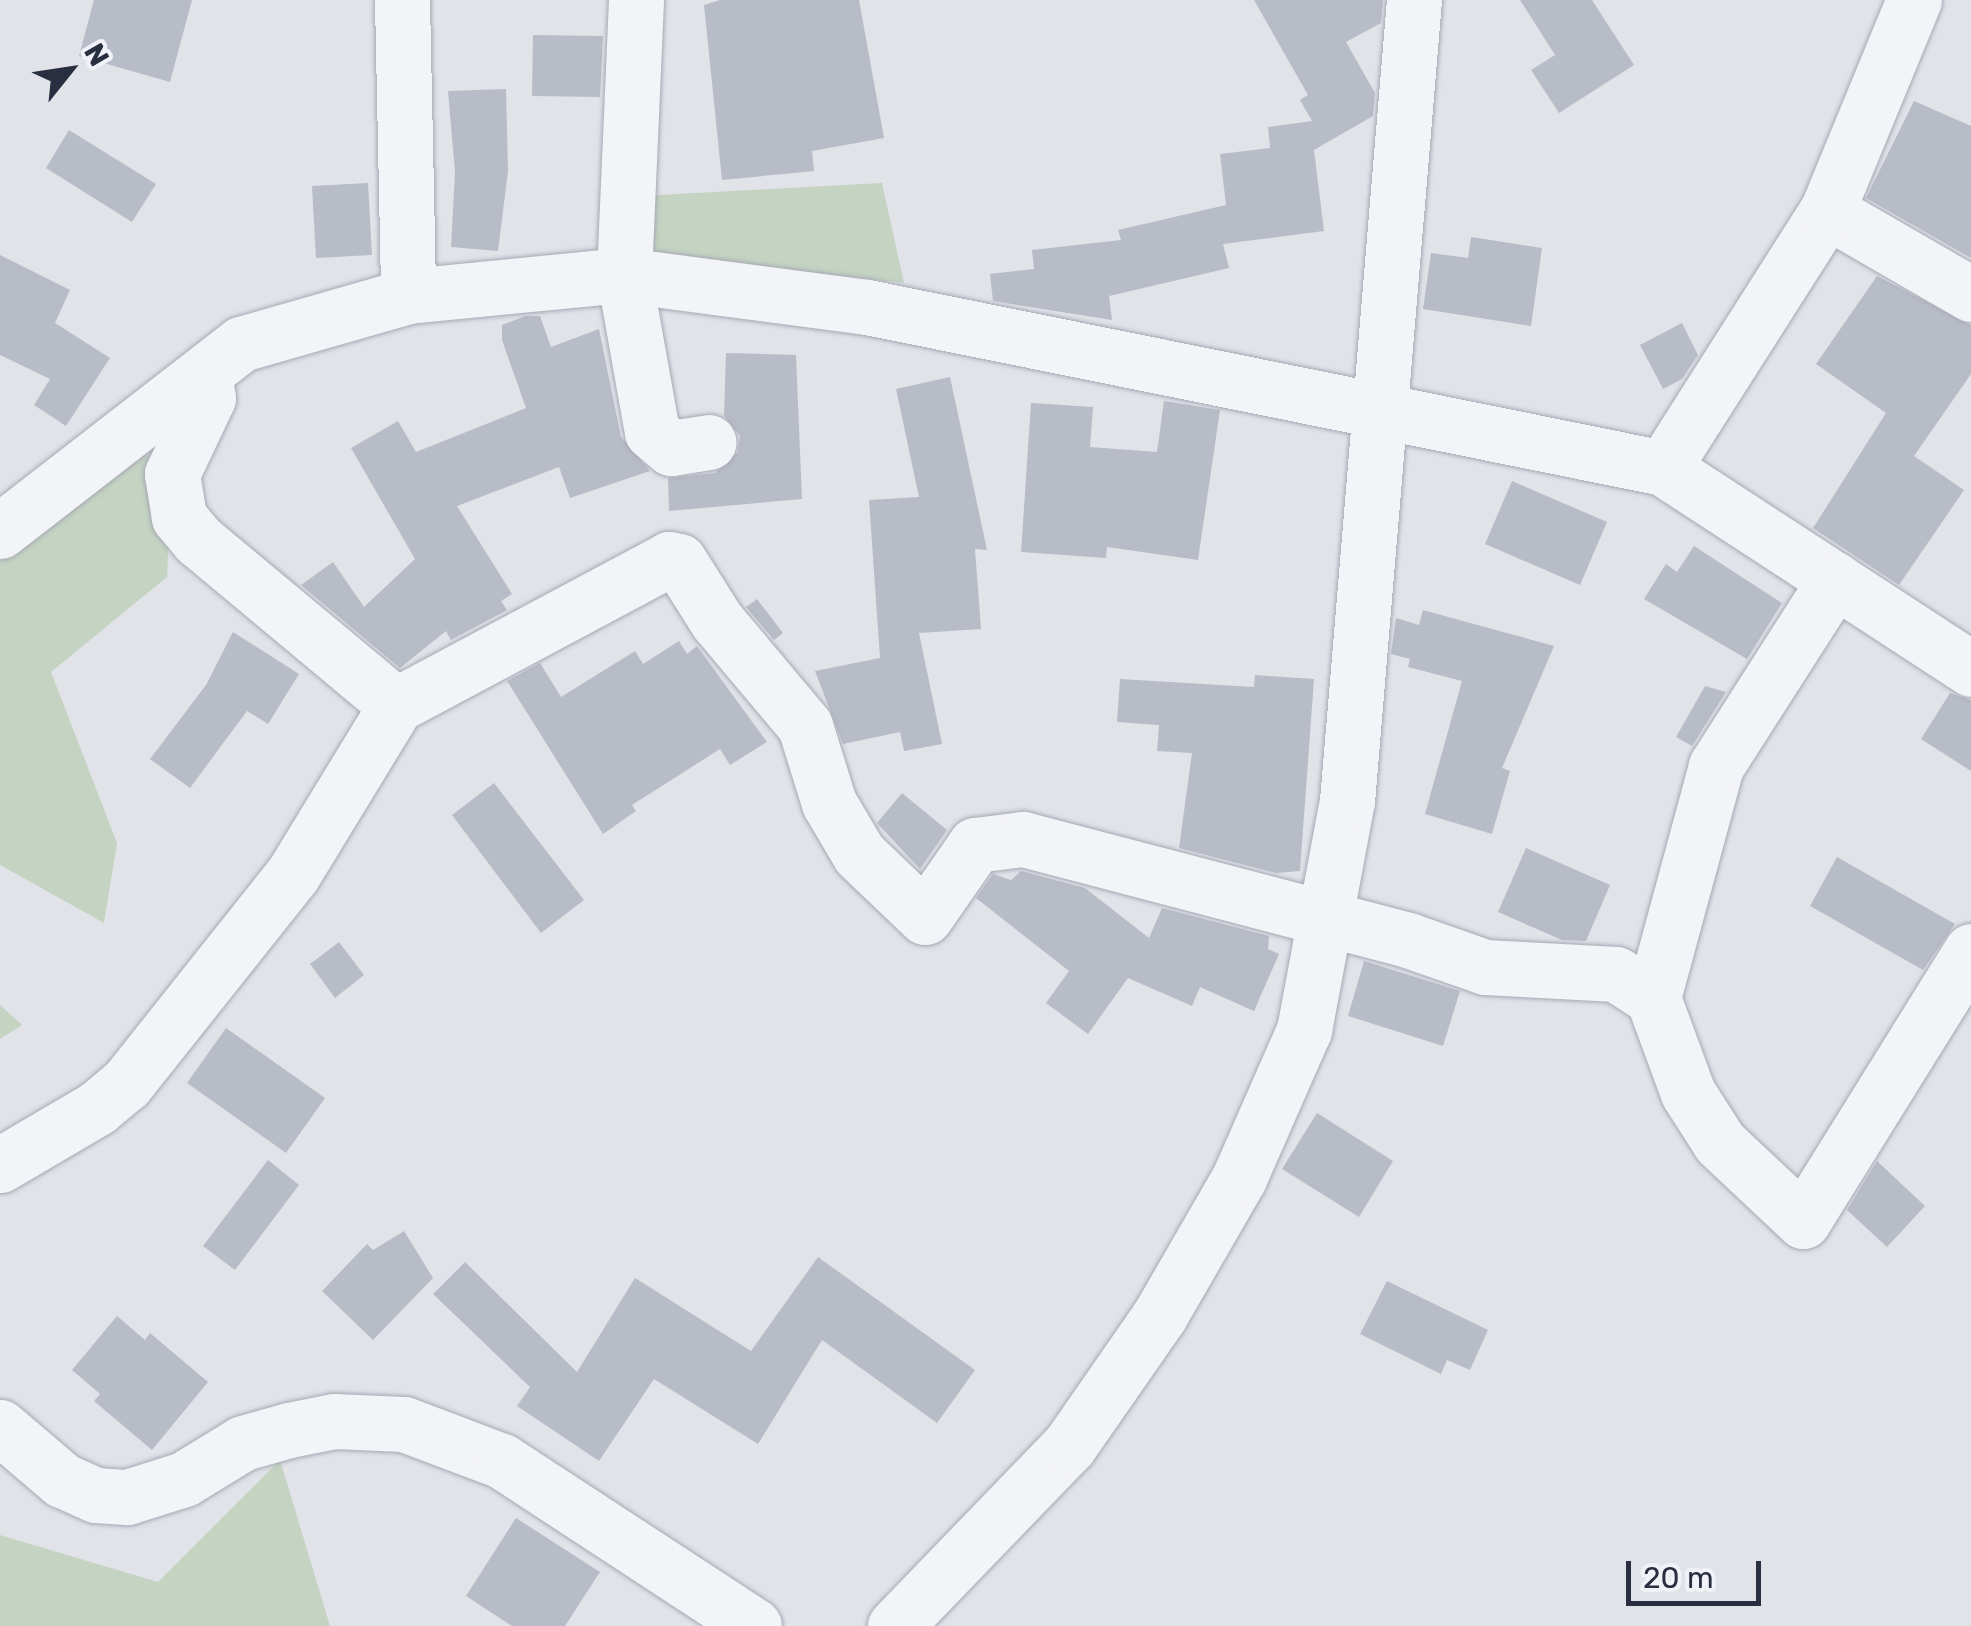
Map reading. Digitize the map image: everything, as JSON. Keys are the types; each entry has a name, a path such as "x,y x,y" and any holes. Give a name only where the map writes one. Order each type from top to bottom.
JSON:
{"street":[{"path":"402,0 408,296"},
{"path":"636,0 624,275 652,432 671,448 709,442"},
{"path":"895,1626 1069,1446 1160,1315 1239,1178 1304,1030 1330,921 1347,801 1376,407 1414,0"},
{"path":"1662,468 1826,211 1914,0"},
{"path":"1826,211 1971,294"},
{"path":"0,531 241,344 408,296 624,275 867,307 1376,407 1662,468 1971,668"},
{"path":"204,374 208,398 172,474 179,517 198,540 396,705"},
{"path":"0,1165 97,1108 126,1084 293,874 396,705 669,558 679,562 717,622 805,726 829,803 859,854 925,917 975,845 1023,838 1486,967 1616,974 1653,998"},
{"path":"1835,580 1716,766 1653,998 1688,1092 1720,1143 1803,1220 1971,951"},
{"path":"0,1426 62,1480 96,1496 127,1497 184,1479 243,1443 289,1430 334,1421 404,1424 502,1461 754,1626"}],"green space":[{"path":"882,183 904,283 641,253 641,196"},
{"path":"146,451 170,513 167,577 51,672 117,843 104,923 0,865 0,558"},
{"path":"0,1005 22,1025 0,1039"},
{"path":"280,1460 330,1626 0,1626 0,1535 158,1582"}],"building":[{"path":"94,0 192,0 170,82 79,56"},
{"path":"720,0 859,0 884,138 812,151 814,171 722,180 704,5"},
{"path":"1254,0 1383,0 1381,23 1346,42 1375,93 1373,116 1314,150 1324,231 1223,244 1229,268 1109,296 1112,320 993,301 990,274 1034,269 1032,250 1121,240 1118,230 1226,205 1220,154 1270,148 1268,127 1312,121 1300,100 1308,95"},
{"path":"1520,0 1592,0 1634,65 1559,113 1531,70 1555,55"},
{"path":"533,35 603,36 600,97 532,96"},
{"path":"506,89 508,171 498,251 451,247 455,172 448,91"},
{"path":"1914,101 1971,126 1971,258 1866,198"},
{"path":"69,130 156,184 132,222 46,168"},
{"path":"368,183 372,255 316,258 312,186"},
{"path":"1471,237 1542,248 1531,326 1423,309 1431,253 1468,258"},
{"path":"0,255 70,290 55,323 110,358 66,426 34,405 50,379 0,355"},
{"path":"1877,276 1971,325 1971,374 1914,456 1964,490 1899,585 1813,528 1886,413 1816,364"},
{"path":"525,316 540,316 551,347 599,329 621,437 650,471 570,498 559,467 457,506 512,594 501,601 507,610 451,640 446,631 400,668 301,585 333,562 364,607 415,559 351,448 398,421 416,452 526,408 502,340 502,325"},
{"path":"1682,323 1698,355 1682,379 1663,389 1640,345"},
{"path":"726,353 796,355 802,499 669,511 668,478 715,473 738,452 740,436 724,416"},
{"path":"950,377 987,550 975,549 981,629 919,633 942,744 904,751 900,732 843,744 815,671 880,658 869,500 919,497 896,389"},
{"path":"1164,401 1220,410 1198,560 1107,547 1106,558 1021,552 1031,403 1093,407 1090,447 1157,452"},
{"path":"1512,481 1607,522 1580,585 1485,544"},
{"path":"1694,546 1782,603 1747,659 1644,599 1666,564 1677,572"},
{"path":"757,599 783,633 774,640 746,607"},
{"path":"1423,610 1554,646 1502,768 1510,771 1492,834 1425,814 1462,681 1408,667 1410,659 1391,654 1396,618 1419,625"},
{"path":"233,632 299,674 268,724 247,711 190,788 150,759 206,685"},
{"path":"679,641 687,654 697,646 767,742 730,765 720,749 632,805 636,811 603,834 507,681 540,663 561,697 635,651 643,664"},
{"path":"1255,675 1314,679 1300,871 1276,873 1179,848 1192,753 1157,751 1159,725 1117,722 1120,679 1254,687"},
{"path":"1705,686 1726,692 1692,746 1676,737"},
{"path":"1950,693 1971,700 1971,771 1921,739"},
{"path":"494,783 584,900 541,933 452,815"},
{"path":"902,793 947,830 920,869 877,823"},
{"path":"1526,848 1610,885 1586,941 1562,940 1498,912"},
{"path":"1837,857 1955,924 1923,970 1810,906"},
{"path":"1021,871 1085,888 1149,938 1162,908 1269,936 1268,949 1279,954 1254,1011 1200,987 1192,1006 1128,978 1088,1034 1046,1003 1069,971 976,898 993,874 1011,880"},
{"path":"339,942 364,975 335,998 310,964"},
{"path":"1364,961 1460,991 1443,1046 1348,1016"},
{"path":"226,1028 325,1098 286,1153 187,1083"},
{"path":"1317,1113 1393,1161 1359,1217 1282,1169"},
{"path":"268,1160 299,1185 235,1270 203,1246"},
{"path":"1877,1161 1925,1206 1887,1247 1847,1210"},
{"path":"404,1231 433,1278 373,1340 322,1291 367,1244 373,1250"},
{"path":"818,1257 975,1370 937,1423 822,1340 758,1444 654,1379 599,1461 517,1406 530,1387 433,1294 465,1262 577,1372 635,1278 751,1351"},
{"path":"1387,1281 1488,1330 1470,1370 1447,1360 1441,1374 1360,1334"},
{"path":"117,1316 145,1340 150,1333 208,1382 152,1450 94,1401 100,1394 72,1370"},
{"path":"516,1518 600,1572 565,1626 512,1626 466,1596"}]}
